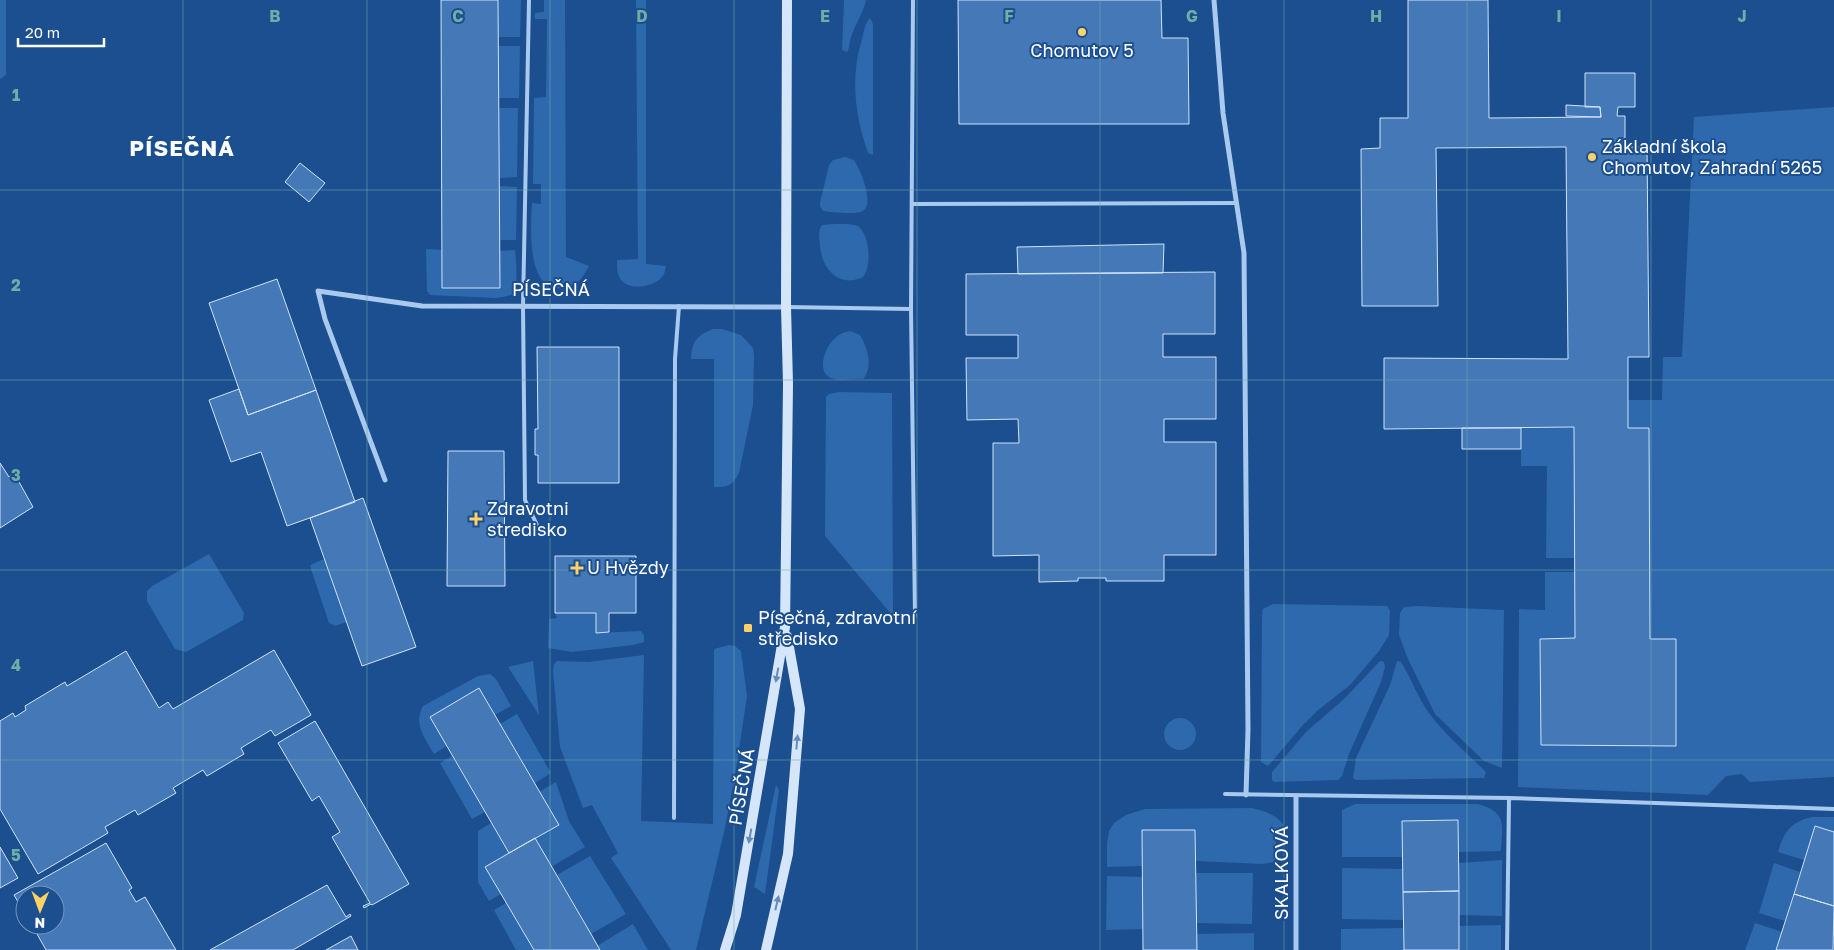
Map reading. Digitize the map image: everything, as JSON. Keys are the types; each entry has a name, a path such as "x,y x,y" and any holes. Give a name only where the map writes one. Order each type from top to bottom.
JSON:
{"street":[{"name":"PÍSEČNÁ","path":"725,950 736,915 785,627 788,384 786,307 787,0"},
{"path":"1214,0 1223,112 1244,253 1248,719 1246,795"},
{"name":"PÍSEČNÁ","path":"385,480 325,319 318,291 422,306 786,307"},
{"name":"PÍSEČNÁ","path":"766,950 788,854 800,709 785,627"},
{"name":"SKALKOVÁ","path":"1296,796 1296,950"}],"lane":[{"path":"529,0 523,306 524,500 538,527"},
{"path":"913,0 911,309 915,616"},
{"path":"912,204 1236,202"},
{"path":"674,818 675,359 679,306"},
{"path":"786,307 911,309"},
{"path":"1225,794 1508,798 1834,809"},
{"path":"1508,798 1508,950"}],"shaded area":[{"path":"0,0 6,0 6,75 0,79"},
{"path":"498,0 521,0 520,37 498,37"},
{"path":"544,0 565,0 566,257 589,266 576,283 564,288 551,287 542,280 536,270 531,241 532,203 541,204 541,184 533,184 534,98 546,97 547,19 535,19 535,13 544,12"},
{"path":"636,0 646,0 646,264 666,266 664,275 658,280 648,285 636,287 630,286 621,280 617,268 617,260 638,259"},
{"path":"844,0 866,0 852,33 847,52 842,50"},
{"path":"870,18 873,24 873,155 868,153 860,125 855,82 858,53 865,27"},
{"path":"499,46 520,46 519,98 499,98"},
{"path":"1834,107 1834,777 1750,782 1742,774 1726,776 1708,795 1518,787 1519,609 1545,610 1545,572 1575,572 1575,638 1540,639 1541,745 1676,745 1676,639 1650,639 1628,428 1628,400 1662,400 1663,357 1682,357 1694,117"},
{"path":"499,108 518,108 517,177 499,178"},
{"path":"845,157 854,160 860,171 867,194 868,201 866,207 863,211 855,213 823,211 820,203 829,165 833,160"},
{"path":"499,186 517,187 516,240 499,240"},
{"path":"851,224 858,226 862,230 867,243 869,259 863,277 846,280 832,274 827,268 821,253 819,237 822,225"},
{"path":"426,249 442,250 443,288 499,288 499,251 515,250 516,286 514,291 510,295 496,298 430,295 427,291"},
{"path":"713,329 722,329 741,335 753,348 754,356 753,405 739,473 732,483 719,487 714,487 714,359 691,359 696,340 699,336"},
{"path":"850,331 860,335 865,345 869,363 866,374 863,379 839,380 831,378 826,375 823,365 827,348 839,335"},
{"path":"839,392 892,393 893,616 825,536 826,397 829,394"},
{"path":"1574,427 1574,558 1546,558 1547,466 1521,466 1521,428"},
{"path":"209,554 244,613 243,620 186,652 175,649 147,601 147,591 152,586"},
{"path":"324,559 347,622 335,626 329,623 310,566"},
{"path":"1273,604 1387,606 1390,610 1389,635 1379,651 1350,685 1317,711 1303,725 1268,766 1261,762 1262,615 1263,609"},
{"path":"1404,607 1504,610 1502,768 1484,761 1435,714 1407,657 1399,635 1400,613"},
{"path":"555,613 596,613 596,633 641,631 644,635 644,642 572,652 548,648 549,619 557,618"},
{"path":"729,645 735,646 741,651 747,696 725,828 696,950 671,950 611,858 618,853 592,805 583,808 560,747 553,671 554,664 557,661 588,662 644,655 641,821 713,824 714,649"},
{"path":"533,661 539,715 508,667"},
{"path":"1380,661 1384,662 1385,667 1381,682 1349,754 1342,776 1338,780 1274,782 1272,780 1272,772 1306,732 1344,699"},
{"path":"1397,661 1401,662 1429,713 1449,737 1486,772 1484,778 1356,780 1353,778 1356,758 1390,685"},
{"path":"490,674 496,679 511,706 495,715 479,688 430,717 447,746 434,754 421,731 419,719 423,706 478,676"},
{"path":"517,714 551,773 535,783 500,724"},
{"path":"1180,718 1186,719 1191,723 1195,728 1195,740 1191,745 1186,749 1180,750 1174,749 1169,745 1165,740 1164,734 1165,728 1169,723 1174,719"},
{"path":"452,756 485,812 472,819 440,763"},
{"path":"556,782 569,821 585,847 551,867 535,838 539,792"},
{"path":"776,785 779,790 765,894 754,887"},
{"path":"1355,804 1478,804 1488,807 1499,816 1501,821 1501,851 1458,852 1458,820 1403,821 1403,857 1342,857 1342,810"},
{"path":"1252,808 1272,815 1287,830 1276,829 1276,862 1262,864 1196,861 1195,830 1143,830 1143,866 1107,867 1109,831 1114,823 1126,815 1145,809"},
{"path":"1812,817 1834,817 1834,832 1815,827 1804,860 1778,852 1783,838 1789,829 1799,822"},
{"path":"491,823 509,853 486,867 501,894 489,901 478,882 478,831"},
{"path":"590,856 626,914 591,934 557,875"},
{"path":"1502,860 1502,916 1459,915 1458,863"},
{"path":"1774,863 1800,872 1785,921 1759,913"},
{"path":"1342,868 1403,869 1403,920 1342,919"},
{"path":"1196,873 1253,873 1252,924 1196,923"},
{"path":"1107,876 1143,877 1143,929 1106,930"},
{"path":"506,903 534,950 516,950 494,910"},
{"path":"1755,923 1782,932 1776,950 1745,950"},
{"path":"633,924 648,950 600,950 597,946"},
{"path":"1501,925 1501,950 1459,950 1459,926"},
{"path":"1403,928 1404,950 1341,950 1341,929"},
{"path":"1254,933 1254,950 1197,950 1197,934"}],"building":[{"path":"441,0 498,0 500,288 442,288"},
{"path":"958,0 1161,0 1162,38 1188,38 1189,124 959,124"},
{"path":"1408,0 1488,0 1489,118 1601,117 1600,107 1585,107 1585,73 1635,73 1635,107 1618,107 1617,116 1625,116 1625,147 1647,147 1649,357 1628,357 1628,428 1649,428 1650,639 1676,639 1676,746 1541,745 1540,639 1575,638 1574,427 1384,429 1384,358 1568,359 1566,147 1436,148 1438,306 1362,306 1361,149 1380,148 1380,118 1408,118"},
{"path":"1566,105 1600,107 1601,117 1566,116"},
{"path":"300,163 325,183 309,202 285,182"},
{"path":"1164,244 1163,273 1018,274 1017,247"},
{"path":"1215,272 1215,334 1163,334 1163,357 1216,357 1216,419 1164,419 1164,442 1216,442 1216,555 1164,555 1164,581 1106,581 1106,578 1078,578 1078,581 1039,582 1039,555 993,556 993,443 1019,443 1018,419 967,420 966,358 1018,358 1018,335 966,335 966,274"},
{"path":"277,279 316,390 248,415 209,303"},
{"path":"537,347 619,347 619,483 538,483 538,455 535,455 535,429 538,429"},
{"path":"239,389 248,415 316,390 355,502 287,526 261,452 231,462 209,400"},
{"path":"1462,428 1521,428 1521,449 1462,449"},
{"name":"Zdravotni stredisko","path":"448,451 504,451 505,586 447,586"},
{"path":"0,463 9,477 14,473 33,507 0,528"},
{"path":"363,498 416,647 362,666 310,518"},
{"path":"555,556 636,556 636,613 609,613 609,632 596,633 596,613 555,613"},
{"path":"274,650 311,715 275,736 271,730 241,748 244,754 207,776 203,770 173,788 176,793 138,815 135,810 105,827 108,833 38,874 0,809 0,721 13,713 15,717 26,710 25,706 65,682 67,686 126,651 159,708 168,702 173,709"},
{"path":"479,688 559,825 509,853 430,717"},
{"path":"315,721 409,884 364,908 363,906 370,903 332,837 340,832 319,796 312,801 278,743"},
{"path":"1458,820 1459,891 1403,892 1402,821"},
{"path":"1815,826 1834,832 1834,906 1794,894"},
{"path":"1142,830 1195,830 1197,950 1143,950"},
{"path":"535,838 600,950 534,950 485,867"},
{"path":"106,843 132,888 129,890 136,902 145,897 176,950 46,950 38,935 65,935 65,885 32,885"},
{"path":"0,847 18,878 0,888"},
{"path":"327,885 346,917 350,914 351,916 293,950 210,950"},
{"path":"1459,891 1459,950 1404,950 1403,892"},
{"path":"1794,894 1834,906 1833,950 1776,950"},
{"path":"351,936 358,950 326,950"}],"place":[{"name":"Chomutov 5","path":"1082,32"},
{"name":"Základní škola Chomutov, Zahradní 5265","path":"1592,157"},
{"name":"Zdravotni stredisko","path":"476,519"},
{"name":"U Hvězdy","path":"577,568"},
{"name":"Písečná, zdravotní středisko","path":"748,628"}],"district":[{"name":"PÍSEČNÁ","path":"182,148"}]}
